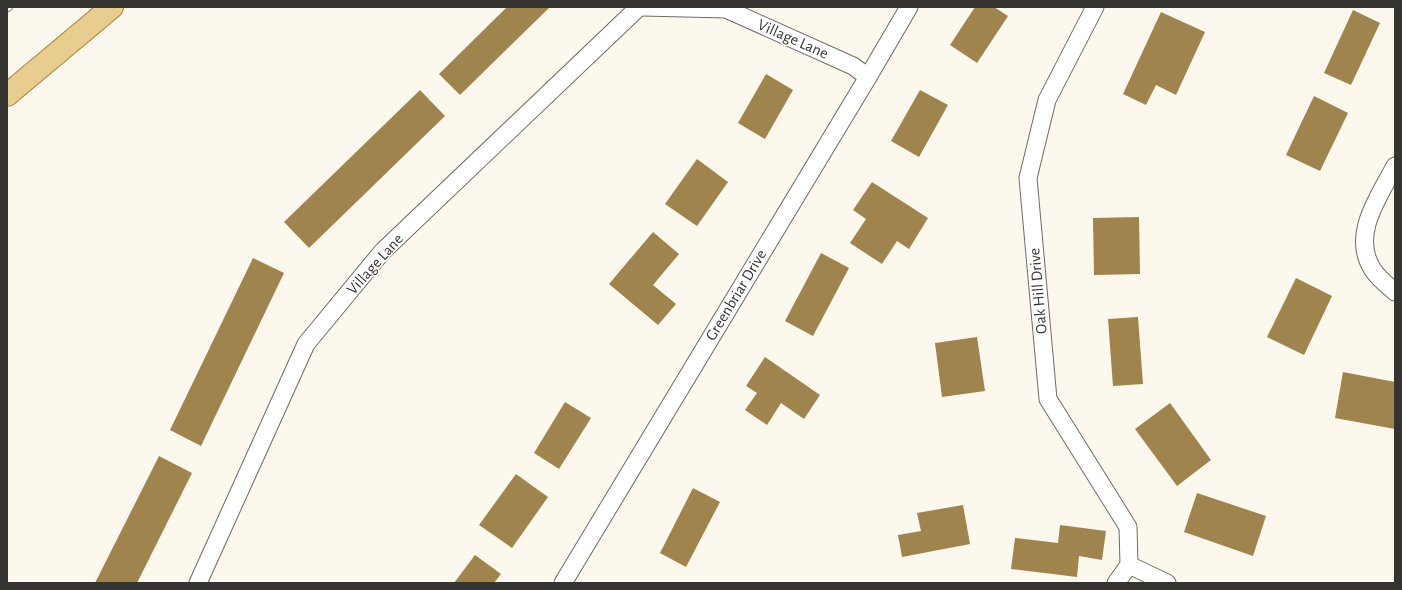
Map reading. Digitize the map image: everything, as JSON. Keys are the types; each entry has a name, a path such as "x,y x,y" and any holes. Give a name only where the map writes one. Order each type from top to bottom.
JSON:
{"main road":[{"path":"7,95 112,7"}],"street":[{"name":"Village Lane","path":"198,583 306,344 382,252 639,7"},
{"name":"Village Lane","path":"642,7 726,9 853,66 868,77"},
{"name":"Greenbriar Drive","path":"563,583 909,7"},
{"name":"Oak Hill Drive","path":"1095,7 1047,100 1028,178 1048,399 1128,527 1129,565"},
{"path":"1395,166 1369,216 1364,243 1367,256 1374,271 1380,279 1395,292"},
{"path":"1116,583 1129,565 1167,583"}],"building":[{"path":"507,7 550,7 460,95 439,74"},
{"path":"975,7 994,7 1008,16 977,63 950,45"},
{"path":"1353,10 1380,23 1351,85 1324,73"},
{"path":"1161,12 1205,32 1176,95 1156,85 1146,105 1123,94"},
{"path":"766,74 793,90 765,139 738,123"},
{"path":"420,90 445,116 309,248 284,222"},
{"path":"920,90 948,105 919,157 891,141"},
{"path":"1314,96 1348,113 1320,171 1286,155"},
{"path":"697,159 728,182 697,226 665,204"},
{"path":"872,182 928,218 909,249 897,241 882,264 850,243 866,219 853,210"},
{"path":"1139,217 1140,274 1094,275 1093,218"},
{"path":"653,232 679,254 653,285 676,304 658,325 609,284"},
{"path":"821,253 849,268 813,336 785,321"},
{"path":"253,258 284,273 201,446 170,430"},
{"path":"1296,278 1332,296 1304,355 1267,337"},
{"path":"1138,317 1143,384 1113,386 1108,319"},
{"path":"977,337 985,391 942,397 935,343"},
{"path":"765,357 820,395 804,419 781,403 767,425 745,410 757,393 746,386"},
{"path":"1343,372 1395,382 1395,429 1335,418"},
{"path":"565,402 591,418 559,469 534,453"},
{"path":"1170,403 1211,460 1177,486 1135,429"},
{"path":"159,456 192,473 137,583 95,583"},
{"path":"516,474 548,497 512,548 479,525"},
{"path":"693,488 720,502 686,567 660,553"},
{"path":"1197,493 1266,516 1253,556 1184,532"},
{"path":"963,505 970,544 902,557 898,535 921,531 917,513"},
{"path":"1060,525 1106,531 1102,560 1079,556 1077,577 1011,569 1015,538 1058,543"},
{"path":"475,555 501,574 494,583 454,583"}]}
